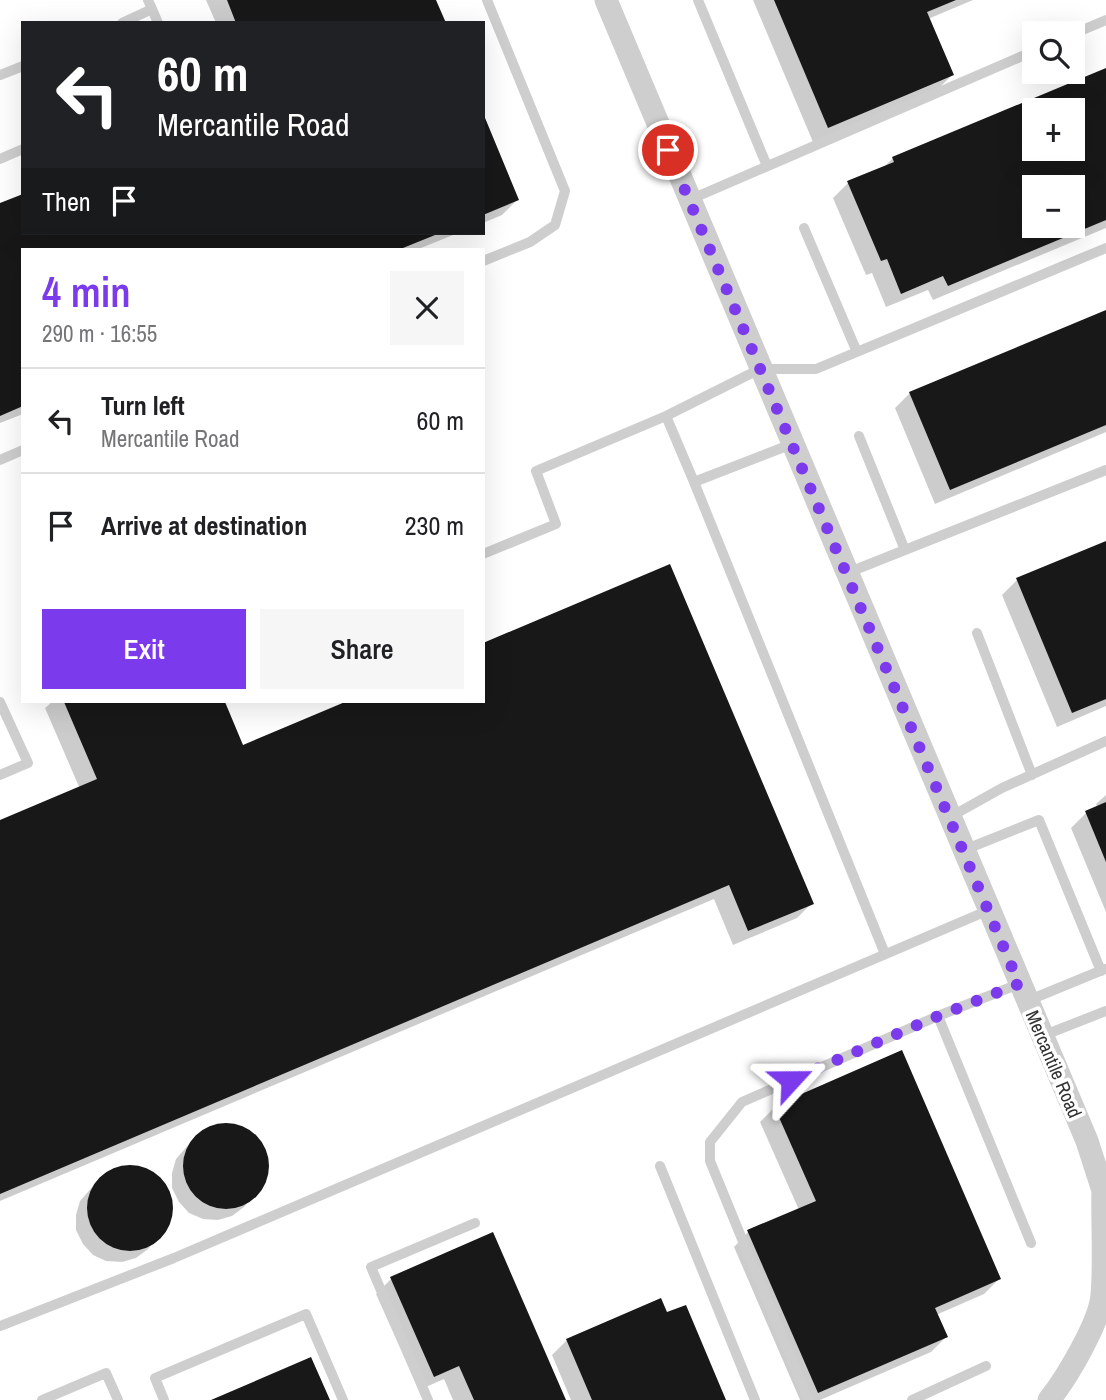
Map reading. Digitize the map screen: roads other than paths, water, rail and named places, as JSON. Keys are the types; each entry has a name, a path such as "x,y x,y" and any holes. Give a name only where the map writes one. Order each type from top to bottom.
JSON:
{"street":[{"name":"Mercantile Road","path":"606,0 1087,1141 1104,1194 1102,1298 1087,1336 1063,1383 1049,1400"}],"lane":[{"path":"485,260 530,242 555,225 565,191 487,0"},
{"path":"698,0 767,166"},
{"path":"125,21 150,5 157,21"},
{"path":"1085,29 1106,20"},
{"path":"689,200 1022,56"},
{"path":"0,75 21,67"},
{"path":"0,159 21,150"},
{"path":"804,228 857,352"},
{"path":"485,553 556,524 536,471 666,416 760,369 816,369 1106,248"},
{"path":"666,416 885,954"},
{"path":"859,436 905,550"},
{"path":"694,482 792,444"},
{"path":"0,460 21,451"},
{"path":"847,573 1106,470"},
{"path":"977,633 1032,775"},
{"path":"0,702 28,763 0,775"},
{"path":"950,817 1106,741"},
{"path":"808,1400 710,1161 710,1142 743,1102 938,1016 1103,970 1039,820 964,850"},
{"path":"0,1326 174,1258 989,910"},
{"path":"1042,1036 1106,1011"},
{"path":"938,1016 1031,1243"},
{"path":"660,1166 755,1400"},
{"path":"428,1400 371,1267 475,1223"},
{"path":"164,1400 155,1378 306,1314 342,1400"},
{"path":"912,1400 986,1366"},
{"path":"43,1400 106,1373 117,1400"}]}
